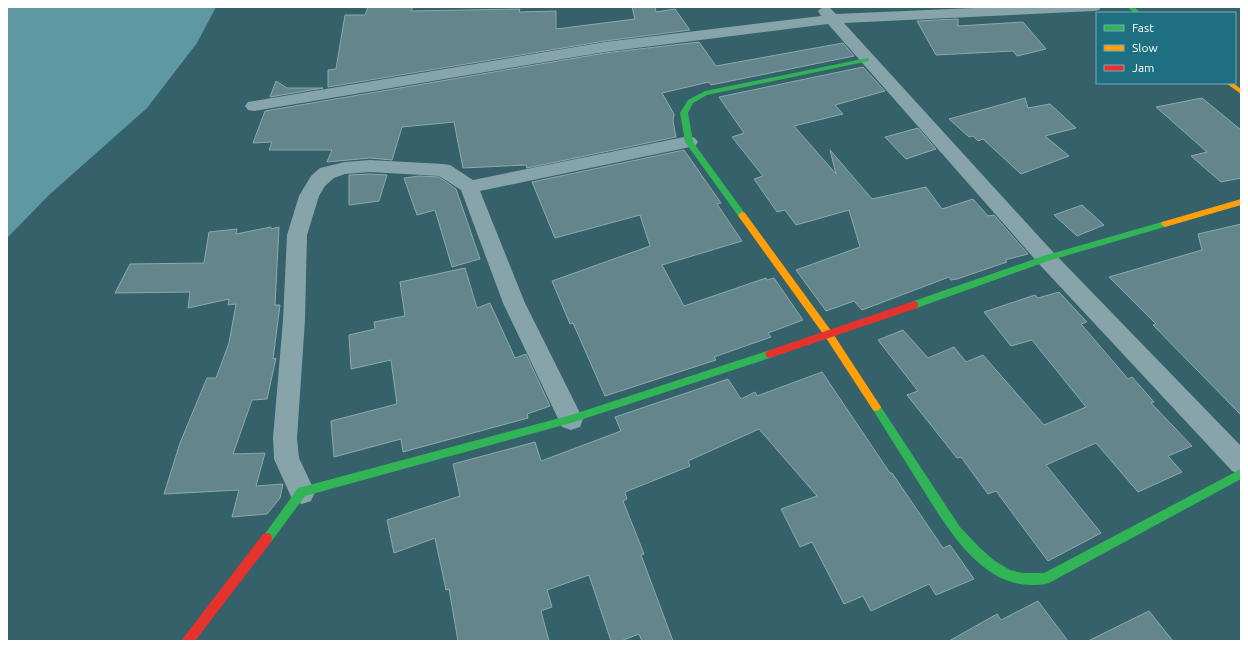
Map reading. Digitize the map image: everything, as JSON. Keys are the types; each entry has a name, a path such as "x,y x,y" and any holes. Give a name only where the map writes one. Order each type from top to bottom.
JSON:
{"street":[{"path":"254,106 604,47 826,13 1094,7"},
{"path":"826,13 1046,258 1241,463"},
{"path":"867,60 705,93 692,99 684,110 683,119 689,142 829,335 956,530 974,551 993,567 1017,578 1045,579 1241,474"},
{"path":"1230,84 1241,92"},
{"path":"469,187 689,142"},
{"path":"302,492 287,459 285,438 294,320 297,236 309,196 318,181 327,173 346,168 405,166 443,170 461,180 469,187 514,303 570,419"},
{"path":"188,641 302,492 570,419 829,335 1046,258 1241,202"}],"water":[{"path":"7,7 216,7 197,43 147,108 49,195 7,238"}],"building":[{"path":"368,7 413,7 411,11 520,9 519,12 556,11 556,29 635,19 632,7 655,7 656,12 675,9 690,30 605,41 328,87 328,70 336,69 345,15 365,15"},
{"path":"958,19 958,26 1023,22 1046,49 1017,56 1013,51 936,55 917,21"},
{"path":"699,42 716,66 843,43 854,56 711,85 709,82 662,93 674,114 673,121 676,137 527,168 526,165 463,168 454,122 402,127 392,160 370,158 327,162 332,150 269,150 272,142 253,143 265,111 605,53"},
{"path":"863,67 885,91 835,105 843,114 794,126 836,174 830,150 872,199 926,187 942,209 973,199 988,216 994,215 1028,254 1005,260 1007,262 957,279 951,280 949,277 862,310 854,301 826,311 796,270 860,247 849,210 796,225 785,210 777,212 754,179 763,176 732,137 744,133 719,97"},
{"path":"276,81 287,88 323,88 270,97"},
{"path":"1025,98 1028,108 1050,104 1076,128 1045,136 1069,156 1021,174 983,139 978,141 973,136 969,137 949,119"},
{"path":"1202,98 1241,130 1241,178 1221,182 1191,156 1207,152 1156,107"},
{"path":"918,128 936,149 906,159 885,137"},
{"path":"684,150 721,203 717,204 742,241 662,265 684,306 766,278 767,280 774,278 803,320 768,333 771,337 714,357 716,360 605,396 573,323 570,324 552,281 650,246 640,215 555,238 532,182"},
{"path":"349,175 387,175 379,201 349,205"},
{"path":"419,176 439,177 456,189 480,259 452,267 435,210 417,215 404,178"},
{"path":"1082,205 1104,225 1077,236 1054,215"},
{"path":"1241,224 1241,415 1153,325 1156,324 1109,277 1202,250 1198,234"},
{"path":"271,227 271,229 279,227 275,305 280,305 273,359 276,358 267,399 252,400 233,454 265,453 256,486 283,484 280,498 267,514 232,517 239,490 164,494 180,443 207,378 216,378 229,343 236,304 228,305 229,299 188,308 190,292 115,293 130,264 204,263 209,232 237,229 236,234"},
{"path":"465,268 477,308 490,303 515,358 526,354 550,406 527,414 528,418 403,452 401,439 334,457 331,421 397,404 391,360 351,369 349,335 375,329 374,322 405,316 400,282"},
{"path":"1059,292 1087,322 1081,324 1128,379 1132,377 1154,402 1151,403 1192,446 1168,456 1182,472 1138,492 1096,443 1046,465 1101,533 1048,561 996,491 988,494 961,457 957,458 907,395 918,391 878,340 903,330 928,358 954,347 966,362 983,355 1044,425 1086,407 1032,340 1011,346 984,312 1035,295 1038,298"},
{"path":"822,372 943,548 950,545 974,579 936,595 929,584 871,611 863,596 844,604 812,542 800,547 781,509 817,496 759,429 688,461 690,466 625,492 627,499 623,501 644,554 641,555 673,641 642,641 639,634 621,641 611,641 589,575 547,590 552,607 541,611 549,641 458,641 449,589 446,590 435,538 394,553 387,520 460,496 453,464 535,442 541,461 621,431 615,417 728,379 741,399 755,392 757,396"},
{"path":"1038,601 1068,641 949,641 997,614 1001,620"},
{"path":"1149,611 1173,641 1088,641"}],"traffic: fast":[{"path":"1130,7 1137,12"},
{"path":"742,215 689,142 684,113 690,102 705,93 867,60"},
{"path":"914,305 1046,258 1165,224"},
{"path":"267,538 302,492 571,419 770,354"},
{"path":"876,407 956,531 991,565 1008,575 1023,579 1045,579 1241,474"}],"traffic: slow":[{"path":"1230,84 1241,92"},
{"path":"1165,224 1241,202"},
{"path":"742,215 829,335 876,407"}],"traffic: jam":[{"path":"770,354 914,305"},
{"path":"188,641 267,538"}]}
